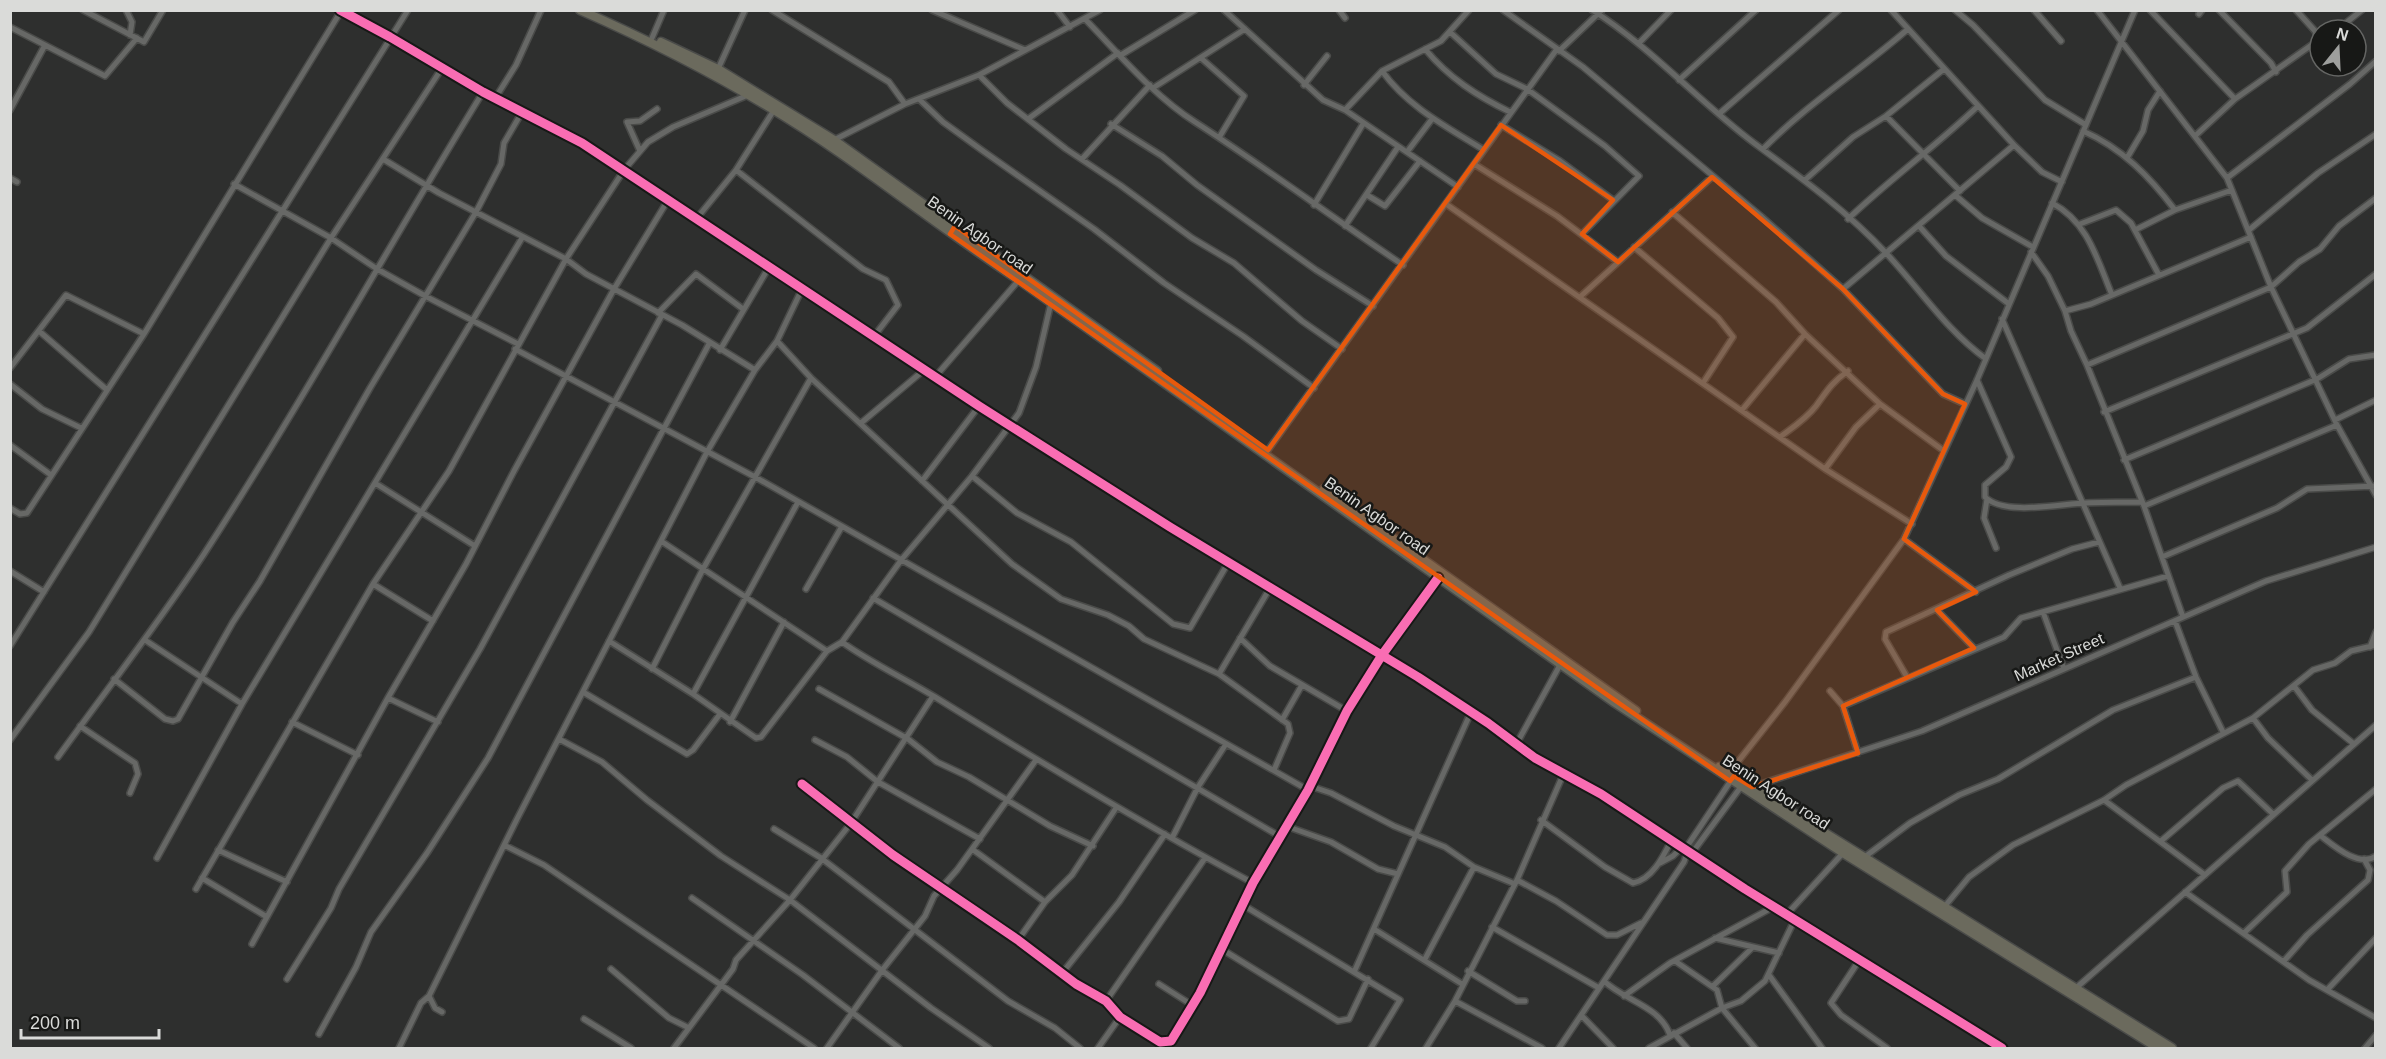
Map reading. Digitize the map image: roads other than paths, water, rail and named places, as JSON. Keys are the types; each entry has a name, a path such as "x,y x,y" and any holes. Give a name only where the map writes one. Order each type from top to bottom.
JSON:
{"highway":[{"name":"Benin Agbor road","path":"580,10 705,70 748,94 840,153 1268,450 1731,777"},
{"name":"Benin Agbor road","path":"594,10 718,69 834,140 1019,280 1560,665 1731,777 1866,856 2172,1048"},
{"name":"Benin Agbor road","path":"1746,786 1844,854 2158,1048"}],"street":[{"path":"83,10 144,42 162,10"},
{"path":"126,10 132,22 130,35"},
{"path":"10,646 408,10"},
{"path":"496,97 516,65 541,10"},
{"path":"652,38 664,10"},
{"path":"718,69 745,10"},
{"path":"772,10 889,82 905,104"},
{"path":"932,10 1025,50"},
{"path":"1057,10 1070,27"},
{"path":"834,140 905,104 979,75 1100,10"},
{"path":"1028,119 1120,54 1195,10"},
{"path":"1224,10 1323,100 1345,110 1458,187"},
{"path":"1339,10 1345,18"},
{"path":"1345,110 1382,71 1441,41 1469,10"},
{"path":"1503,10 1583,67 1762,217 1843,289 1943,394 1965,404"},
{"path":"1592,10 1600,13 1639,43 1720,114 1805,180 1886,252 1938,315 1967,345 1986,359"},
{"path":"1639,43 1671,10"},
{"path":"1679,80 1756,10"},
{"path":"1720,114 1839,10"},
{"path":"1891,10 2014,145 2042,172 2062,182"},
{"path":"1955,10 1973,25 2045,100 2086,125"},
{"path":"2034,10 2061,41"},
{"path":"2097,10 2227,178 2271,287 2336,422 2376,495"},
{"path":"1559,1048 1644,921 1731,777 1904,539 1977,380 2135,10"},
{"path":"2151,10 2235,99"},
{"path":"2219,10 2271,63 2276,72"},
{"path":"2296,10 2308,23"},
{"path":"10,508 20,514 27,513 144,334 340,11 390,37 483,92 582,142 979,406 1228,563 1382,656 1471,712 1563,775 1601,794 2002,1048"},
{"path":"1268,450 1527,89 1558,50 1600,13"},
{"path":"1085,19 1151,86 1196,123 1220,136 1314,205 1403,264"},
{"path":"10,27 105,76 137,38"},
{"path":"1082,159 1111,124 1151,86 1201,58 1245,29"},
{"path":"1763,149 1826,93 1872,60 1908,29"},
{"path":"1450,32 1496,74 1527,89 1605,146 1638,175 1582,234"},
{"path":"10,110 45,45"},
{"path":"2195,136 2235,99 2308,47"},
{"path":"1425,49 1441,68 1457,81 1478,96 1510,112"},
{"path":"1304,85 1327,56"},
{"path":"1201,58 1244,96 1220,136"},
{"path":"2227,178 2350,84 2376,61"},
{"path":"10,740 88,632 331,238 442,68"},
{"path":"1805,180 1853,137 1886,116 1944,69"},
{"path":"1382,71 1390,83 1432,119 1484,150"},
{"path":"979,75 1007,103 1028,119 1192,238 1234,263 1285,307 1342,349"},
{"path":"2127,158 2143,131 2148,110 2160,91"},
{"path":"58,757 145,640 236,504 483,92"},
{"path":"196,889 373,584 449,471 566,259 624,170 648,142 673,127 748,94"},
{"path":"919,99 943,122 1094,229 1164,283 1243,336 1314,388"},
{"path":"1848,219 1891,179 1978,106"},
{"path":"640,151 627,122 640,121 657,109"},
{"path":"697,218 736,170 774,110"},
{"path":"114,679 165,718 172,721 178,719 370,388 476,212 501,164 504,143 522,112"},
{"path":"1886,116 1982,218 2032,249 2065,311 2071,331 2143,504 2183,617"},
{"path":"1407,152 1432,119"},
{"path":"1111,124 1162,156 1197,185 1316,270 1373,306"},
{"path":"1314,205 1363,124"},
{"path":"1502,125 1569,167 1613,200"},
{"path":"2083,132 2112,146 2127,158 2157,186 2175,210"},
{"path":"2249,230 2318,173 2376,134"},
{"path":"1843,289 2014,145"},
{"path":"1345,226 1398,147"},
{"path":"383,159 425,186 566,259 586,274 755,370"},
{"path":"1367,195 1385,206 1420,161"},
{"path":"1474,164 1582,234 1618,262"},
{"path":"736,170 863,269 886,280 898,304 875,335"},
{"path":"1581,296 1712,177"},
{"path":"10,178 17,182"},
{"path":"234,184 331,238 377,269 472,320 567,377 755,477 841,528 902,559 1274,770 1309,788 1445,847 1474,867 1516,882 1556,902 1607,935 1617,935 1644,921"},
{"path":"2135,230 2175,210 2232,190"},
{"path":"2087,365 2271,287 2299,262 2320,249 2340,226 2376,198"},
{"path":"252,944 388,698 476,546 514,471 614,289 668,200"},
{"path":"2052,203 2068,211 2080,224 2091,243 2112,295"},
{"path":"1446,204 1581,296 1825,469 1912,524"},
{"path":"2080,224 2116,210 2135,230 2159,275"},
{"path":"1672,212 1776,302 1805,334 1848,371 1880,404 1944,451"},
{"path":"1919,226 1946,256 2009,304"},
{"path":"2065,311 2112,295 2252,237"},
{"path":"156,858 242,704 522,238"},
{"path":"1634,247 1718,318 1733,337 1703,383"},
{"path":"720,350 769,267"},
{"path":"287,979 332,908 339,889 438,722 660,314 687,280 696,274 743,309"},
{"path":"2104,412 2307,328 2376,274"},
{"path":"934,377 1019,280"},
{"path":"399,1048 421,1003 429,996 504,845 707,453 755,370 777,341 789,310 802,289"},
{"path":"10,369 66,296 144,334"},
{"path":"609,641 693,694 730,722 756,738 761,737 827,651 842,642 902,559 972,476 1019,413 1027,396 1051,303"},
{"path":"2002,319 2120,588"},
{"path":"39,331 107,390"},
{"path":"1742,410 1805,334"},
{"path":"777,341 812,378 1012,564 1061,599 1108,615 1129,626 1144,639 1219,674 1291,727 1274,770"},
{"path":"320,1034 371,932 427,854 488,758 709,344"},
{"path":"2124,460 2317,379 2349,359 2376,355"},
{"path":"861,423 924,370"},
{"path":"1780,437 1799,423 1830,385 1848,371"},
{"path":"652,669 703,568 812,378"},
{"path":"1977,380 2011,458 2006,467 1985,485 1987,500 1984,518 1996,548"},
{"path":"10,384 42,409 81,428"},
{"path":"1987,500 1994,504 2029,508 2084,503 2143,504 2336,422 2376,400"},
{"path":"1825,469 1856,427 1880,404"},
{"path":"922,481 979,406"},
{"path":"10,446 51,475"},
{"path":"972,476 1017,513 1071,542 1173,624 1190,628 1228,563"},
{"path":"375,483 476,546"},
{"path":"2162,557 2277,508 2307,489 2373,486"},
{"path":"693,694 744,596 798,502"},
{"path":"807,589 841,528"},
{"path":"1904,539 1976,592"},
{"path":"661,542 827,651"},
{"path":"1908,677 1885,639 1886,632 1976,592 2009,574 2072,549 2099,542"},
{"name":"Market Street","path":"1746,786 1858,753 1922,731 2266,581 2376,547"},
{"path":"10,572 44,592"},
{"path":"1843,706 2004,637 2020,618 2168,576"},
{"path":"802,784 893,855 943,887 1063,972 1076,984 1106,1001 1120,1017 1160,1042 1171,1041 1223,950 1253,883 1309,788 1347,711 1382,656 1438,578"},
{"path":"373,584 433,621"},
{"path":"1219,674 1269,588"},
{"path":"873,597 1279,836"},
{"path":"1937,610 1974,648"},
{"path":"2043,612 2064,669"},
{"path":"2175,621 2196,677 2223,732"},
{"path":"730,722 784,622"},
{"path":"1945,906 1969,877 2013,845 2104,800 2126,785 2253,718 2313,670 2335,663 2351,651 2373,646 2376,632"},
{"path":"1240,638 1270,666 1347,711"},
{"path":"145,640 242,704"},
{"path":"842,642 864,658 933,696 1036,760 1077,781 1116,808 1253,883"},
{"path":"1517,743 1560,665"},
{"path":"1866,856 1910,823 1959,795 1998,780 2113,710 2196,677"},
{"path":"1282,720 1302,685"},
{"path":"2294,686 2312,710 2354,744"},
{"path":"819,689 908,739 937,762 969,777 1050,826 1093,846"},
{"path":"1830,691 1843,706 1858,753"},
{"path":"583,692 687,754 693,750 720,714"},
{"path":"674,1048 736,960 790,900 851,822 908,739 933,696"},
{"path":"388,698 438,722"},
{"path":"1354,970 1471,712"},
{"path":"2253,718 2268,738 2312,780"},
{"path":"292,722 358,755"},
{"path":"2076,988 2376,725"},
{"path":"80,726 135,762 138,774 130,793"},
{"path":"559,739 602,762 625,778 647,800 721,856 790,900 931,1008 989,1048"},
{"path":"815,740 848,757 878,782 980,839"},
{"path":"1172,838 1198,787 1226,744"},
{"path":"827,1048 883,969 928,912 934,896 980,839 1036,760"},
{"path":"1426,1048 1455,1001 1468,971 1516,882 1541,820 1563,775"},
{"path":"2161,841 2223,788 2238,781 2274,814"},
{"path":"1541,820 1605,867 1633,883 1639,882 1660,863 1687,850 1746,786"},
{"path":"2244,933 2287,891 2285,871 2309,844 2376,789"},
{"path":"2104,800 2205,875"},
{"path":"1018,940 1045,902 1072,875 1116,808"},
{"path":"1286,826 1331,843 1378,869 1398,874"},
{"path":"774,829 821,858 1008,1001 1055,1028 1080,1048"},
{"path":"1063,972 1119,902 1165,834"},
{"path":"2321,836 2345,852 2364,859 2376,856"},
{"path":"1660,863 1672,839"},
{"path":"504,845 544,865 814,1048"},
{"path":"972,849 1045,902"},
{"path":"218,850 287,882"},
{"path":"1788,913 1844,854"},
{"path":"1106,1001 1205,858"},
{"path":"2284,961 2307,935 2368,880 2371,875 2364,859"},
{"path":"1425,960 1474,867"},
{"path":"202,878 267,917"},
{"path":"2185,892 2327,990 2376,1018"},
{"path":"692,898 803,975 850,1014 899,1048"},
{"path":"1243,905 1354,970 1401,1001 1371,1048"},
{"path":"1624,996 1675,961 1775,906"},
{"path":"1649,1048 1722,1008 1741,1001 1769,975 1795,919"},
{"path":"1492,927 1599,988"},
{"path":"1374,929 1462,984"},
{"path":"1715,938 1779,953"},
{"path":"2327,990 2376,938"},
{"path":"1713,986 1752,948"},
{"path":"1223,950 1338,1021 1349,1019 1368,979"},
{"path":"1860,959 1831,1003 1841,1015 1887,1048"},
{"path":"1675,961 1717,990 1722,1008 1755,1048"},
{"path":"611,969 669,1018 689,1028"},
{"path":"1468,971 1517,1001 1525,1001"},
{"path":"1769,975 1822,1048"},
{"path":"1604,981 1624,996 1658,1014 1672,1034 1687,1048"},
{"path":"1159,984 1192,1005"},
{"path":"429,996 435,1008 442,1012"},
{"path":"1455,1001 1542,1048"},
{"path":"1581,1016 1613,1048"},
{"path":"1098,1048 1120,1017"},
{"path":"584,1019 631,1048"},
{"path":"2365,1048 2376,1035"},
{"path":"1157,1048 1160,1042"}]}
